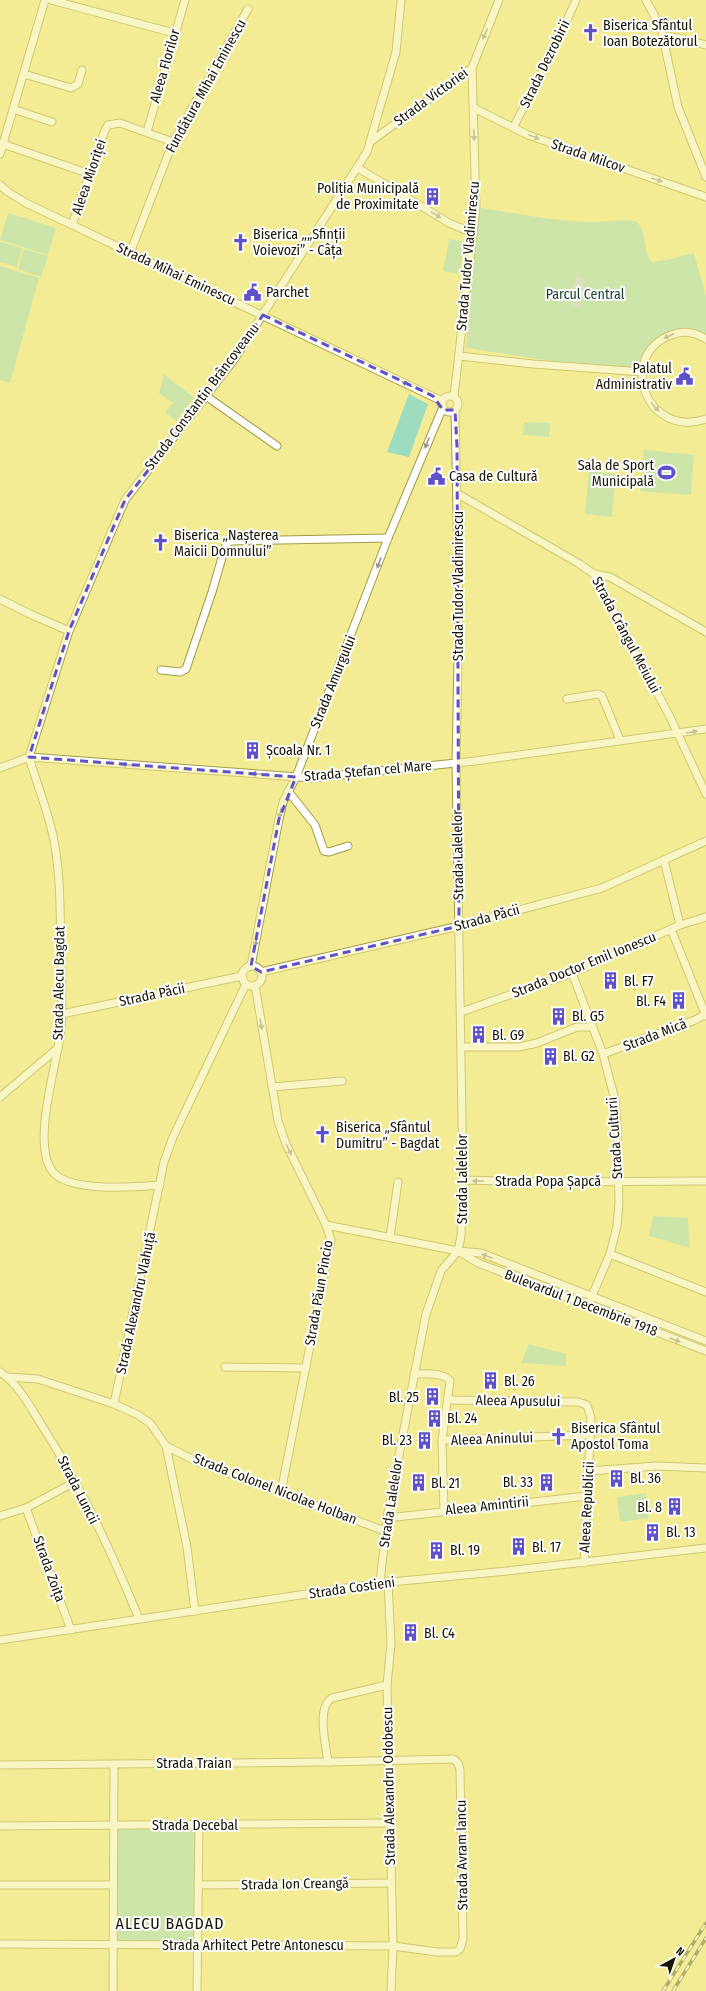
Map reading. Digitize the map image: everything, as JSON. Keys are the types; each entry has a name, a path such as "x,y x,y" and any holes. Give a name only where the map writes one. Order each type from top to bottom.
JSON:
{"street":[{"path":"0,154 45,0"},
{"path":"51,0 174,33"},
{"name":"Aleea Florilor","path":"147,132 184,0"},
{"name":"Strada Constantin Brâncoveanu","path":"28,757 69,631 125,500 233,360 358,168 370,142 396,52 401,0"},
{"name":"Strada Victoriei","path":"370,142 472,68 499,0"},
{"name":"Strada Dezrobirii","path":"513,128 554,49 576,0"},
{"path":"646,0 664,36 678,107 706,177"},
{"name":"Fundătura Mihai Eminescu","path":"130,252 172,142 248,10"},
{"path":"664,36 706,45"},
{"name":"Strada Tudor Vladimirescu","path":"456,762 459,610 458,494 455,410 458,403 454,396 473,233 476,192 472,68"},
{"path":"24,74 71,88 78,84 82,70"},
{"name":"Strada Milcov","path":"474,108 513,128 547,142 706,197"},
{"path":"13,109 52,122"},
{"name":"Aleea Mioriței","path":"72,225 105,130 108,126 120,123 172,142"},
{"path":"3,144 81,170"},
{"path":"358,168 449,223 473,233"},
{"name":"Strada Mihai Eminescu","path":"0,185 15,197 263,315 442,404"},
{"path":"706,338 690,332 675,333 668,336 651,350 643,372 643,386 648,400 663,415 683,422 706,419"},
{"path":"459,356 541,365 643,372"},
{"path":"206,396 277,446"},
{"path":"454,396 447,396 442,404 448,412 455,410"},
{"name":"Strada Amurgului","path":"251,966 279,819 288,790 296,778 388,538 442,404"},
{"name":"Strada Crângul Meiului","path":"458,494 578,562 594,574 678,734 706,794"},
{"path":"162,670 180,672 186,669 212,592 225,546 231,541 388,538"},
{"path":"594,574 610,577 706,632"},
{"path":"0,599 32,616 69,631"},
{"path":"567,700 598,694 602,696 620,740"},
{"name":"Strada Ștefan cel Mare","path":"28,757 312,778 456,762 706,730"},
{"path":"0,768 28,757"},
{"name":"Strada Alecu Bagdat","path":"28,757 51,827 55,847 60,894 62,1014 58,1048 45,1124 45,1153 53,1172 60,1177 74,1182 109,1188 160,1185"},
{"name":"Strada Lalelelor","path":"380,1583 387,1518 430,1298 441,1271 458,1251 461,1236 463,1180 456,762"},
{"path":"288,790 314,824 324,851 329,852 348,846"},
{"name":"Strada Păcii","path":"261,972 459,926 602,888 706,841"},
{"path":"664,860 680,925"},
{"name":"Strada Doctor Emil Ionescu","path":"461,1012 572,973 680,925 706,917"},
{"path":"671,930 706,1015"},
{"path":"251,966 257,967 261,972 261,980 255,985 246,984 242,976 244,970 251,966"},
{"name":"Strada Culturii","path":"572,973 592,1027 604,1054 617,1113 619,1181 617,1226 610,1254 588,1304"},
{"name":"Strada Păcii","path":"62,1014 242,976"},
{"name":"Strada Alexandru Vlahuță","path":"114,1404 164,1162 173,1137 246,984"},
{"name":"Strada Păun Pincio","path":"255,985 278,1121 286,1144 331,1237 281,1492"},
{"name":"Strada Mică","path":"604,1054 706,1015"},
{"path":"461,1047 519,1047 537,1043 577,1026 592,1027"},
{"path":"0,1097 58,1048"},
{"path":"272,1087 342,1081"},
{"name":"Strada Popa Șapcă","path":"463,1180 545,1182 706,1181"},
{"path":"390,1237 398,1182"},
{"name":"Bulevardul 1 Decembrie 1918","path":"326,1225 458,1251 481,1253 706,1341"},
{"name":"Bulevardul 1 Decembrie 1918","path":"458,1251 478,1263 588,1304 706,1351"},
{"path":"610,1254 706,1292"},
{"path":"225,1367 306,1368"},
{"name":"Strada Luncii","path":"0,1372 7,1377 25,1397 53,1441 120,1572 139,1619"},
{"path":"414,1374 439,1375 448,1378 450,1381 442,1440 444,1510"},
{"path":"7,1377 38,1379 114,1404 138,1415 150,1423 166,1446 188,1558 194,1611"},
{"name":"Aleea Apusului","path":"448,1400 578,1402 587,1405"},
{"name":"Aleea Republicii","path":"584,1563 591,1413 587,1405"},
{"name":"Aleea Aninului","path":"442,1440 590,1436"},
{"name":"Strada Colonel Nicolae Holban","path":"166,1446 198,1462 385,1531"},
{"path":"589,1471 656,1466 706,1468"},
{"path":"0,1516 26,1508 75,1482"},
{"name":"Aleea Amintirii","path":"387,1518 444,1510 587,1496"},
{"name":"Strada Zoița","path":"26,1508 71,1630"},
{"name":"Strada Costieni","path":"0,1640 380,1583 584,1563 706,1548"},
{"name":"Strada Alexandru Odobescu","path":"388,1582 391,1644 386,1685 393,1946 391,1991"},
{"path":"328,1762 323,1715 325,1704 332,1698 386,1685"},
{"name":"Strada Avram Iancu","path":"388,1761 453,1759 458,1762 460,1770 462,1947 456,1952 449,1953 393,1946"},
{"name":"Strada Traian","path":"0,1765 388,1761"},
{"path":"113,1991 112,1945 114,1764"},
{"name":"Strada Decebal","path":"0,1826 390,1823"},
{"path":"197,1991 199,1825"},
{"name":"Strada Ion Creangă","path":"198,1885 391,1883"},
{"path":"0,1885 113,1885"},
{"name":"Strada Arhitect Petre Antonescu","path":"0,1944 393,1946"}],"highlighted area":[{"path":"263,315 433,396 443,410 455,410 457,447 459,926 261,972 251,966 279,819 296,777 29,757 33,739 69,631 125,500 218,381"}],"green space":[{"name":"Parcul Central","path":"476,207 535,217 580,222 634,221 637,222 643,231 647,253 652,262 694,253 706,296 706,339 682,332 656,345 643,372 610,370 466,348"},
{"path":"8,213 56,228 48,255 0,240"},
{"path":"449,239 465,242 459,274 443,271"},
{"path":"0,242 22,248 17,267 0,262"},
{"path":"24,249 48,256 41,277 18,269"},
{"path":"0,266 39,278 10,383 0,380"},
{"path":"164,374 194,398 176,421 165,412 173,403 159,393"},
{"path":"409,394 428,404 409,457 387,452"},
{"path":"524,422 550,423 549,437 523,435"},
{"name":"Sala de Sport Municipală","path":"644,450 694,455 691,495 640,491"},
{"path":"589,471 616,474 612,517 585,514"},
{"path":"653,1216 688,1218 690,1248 649,1236"},
{"path":"529,1344 566,1354 566,1366 521,1363"},
{"path":"646,1493 649,1518 620,1522 617,1497"},
{"path":"115,1826 197,1826 197,1944 112,1945"}],"water":[{"path":"578,276 586,280 583,282 584,293 579,303 580,307 575,308 569,304 573,302 572,290 576,281 574,278"}],"railway":[{"path":"663,1991 706,1923"},
{"path":"673,1991 706,1938"}],"place":[{"name":"Biserica Sfântul Ioan Botezătorul","path":"590,33"},
{"name":"Poliția Municipală de Proximitate","path":"432,196"},
{"name":"Biserica „„Sfinții Voievozi” - Câța","path":"240,242"},
{"name":"Parchet","path":"253,292"},
{"name":"Palatul Administrativ","path":"685,376"},
{"name":"Sala de Sport Municipală","path":"667,473"},
{"name":"Casa de Cultură","path":"436,476"},
{"name":"Biserica „Nașterea Maicii Domnului”","path":"161,543"},
{"name":"Școala Nr. 1","path":"253,750"},
{"name":"Bl. F7","path":"611,981"},
{"name":"Bl. F4","path":"679,1001"},
{"name":"Bl. G5","path":"559,1016"},
{"name":"Bl. G9","path":"479,1035"},
{"name":"Bl. G2","path":"550,1056"},
{"name":"Biserica „Sfântul Dumitru” - Bagdat","path":"323,1135"},
{"name":"Bl. 26","path":"491,1381"},
{"name":"Bl. 25","path":"432,1397"},
{"name":"Bl. 24","path":"434,1418"},
{"name":"Biserica Sfântul Apostol Toma","path":"558,1436"},
{"name":"Bl. 23","path":"425,1440"},
{"name":"Bl. 36","path":"617,1478"},
{"name":"Bl. 33","path":"546,1482"},
{"name":"Bl. 21","path":"418,1483"},
{"name":"Bl. 8","path":"675,1507"},
{"name":"Bl. 13","path":"653,1532"},
{"name":"Bl. 17","path":"519,1547"},
{"name":"Bl. 19","path":"437,1550"},
{"name":"Bl. C4","path":"411,1633"}],"district":[{"name":"ALECU BAGDAD","path":"170,1923"}]}
